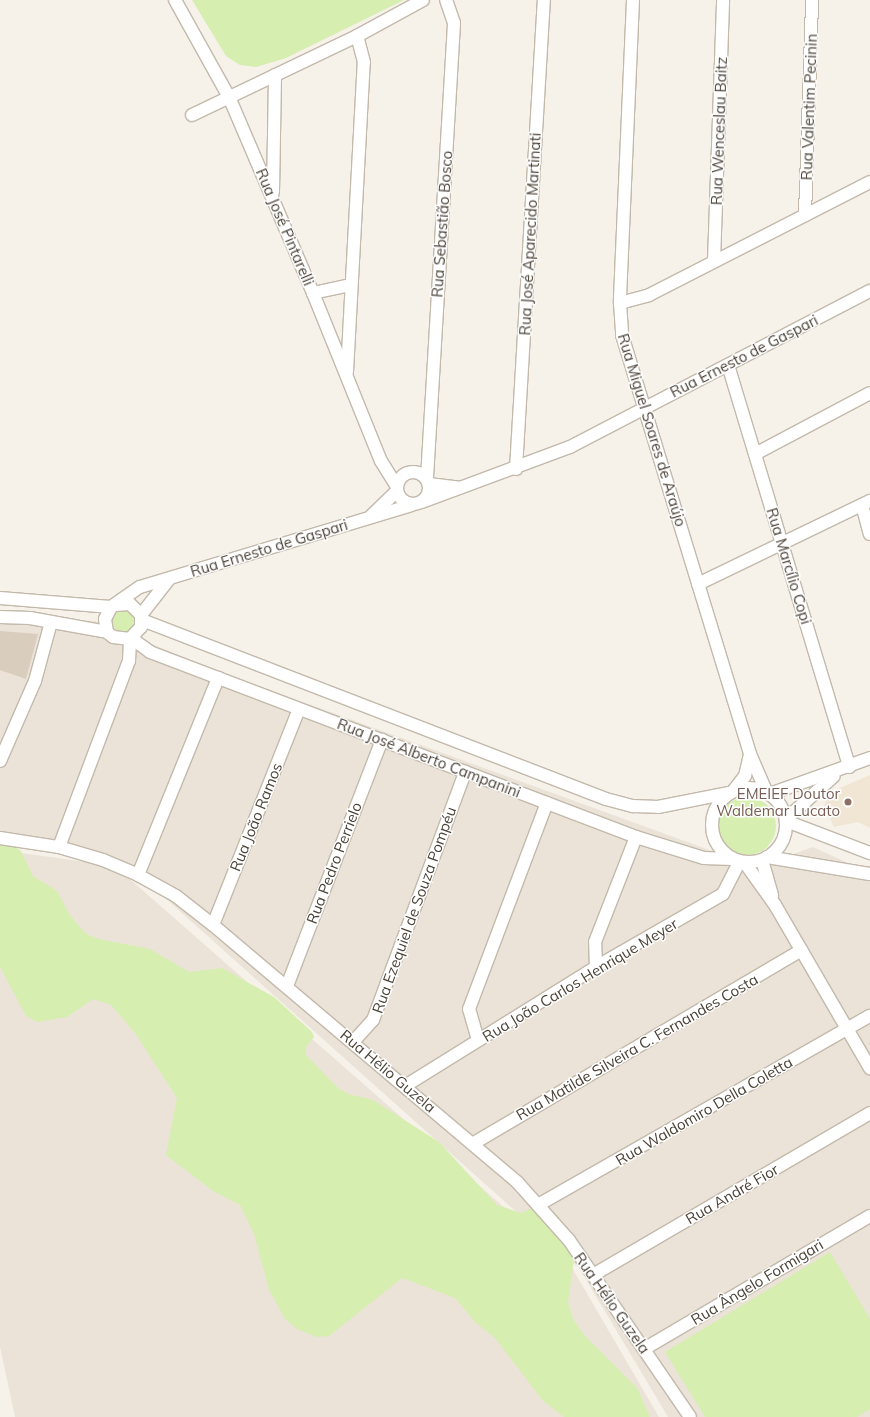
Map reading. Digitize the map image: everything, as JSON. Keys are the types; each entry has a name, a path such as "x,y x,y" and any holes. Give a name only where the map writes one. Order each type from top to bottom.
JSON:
{"street":[{"name":"Rua José Pintarelli","path":"175,0 229,97 314,293 381,461 398,484 402,501 417,503"},
{"path":"192,115 357,36 423,0"},
{"name":"Rua Sebastião Bosco","path":"417,503 428,494 425,478 428,450 454,23 446,0"},
{"name":"Rua José Aparecido Martinati","path":"516,469 544,0"},
{"name":"Rua Miguel Soares de Araújo","path":"633,0 620,303 622,335 750,754 768,792"},
{"name":"Rua Wenceslau Baitz","path":"714,261 723,0"},
{"name":"Rua Valentim Pecinin","path":"806,215 812,0"},
{"path":"346,376 364,62 357,36"},
{"path":"273,196 275,75"},
{"path":"620,303 649,295 870,182"},
{"path":"314,293 351,284"},
{"name":"Rua Ernesto de Gaspari","path":"113,606 140,587 417,503 516,469 570,447 870,291"},
{"name":"Rua Marcílio Copi","path":"728,365 783,543 843,770"},
{"path":"755,454 870,393"},
{"name":"Rua Ernesto de Gaspari","path":"368,518 398,484 425,478 463,488"},
{"path":"698,584 866,503 870,534"},
{"name":"Rua Ernesto de Gaspari","path":"141,618 170,578"},
{"path":"0,598 113,606 130,604 141,618 137,634 130,638 113,638 108,632 105,618 113,606"},
{"path":"0,617 50,622 108,632"},
{"name":"Rua José Alberto Campanini","path":"141,618 606,799 632,806 658,807 731,792"},
{"path":"0,761 35,681 50,622"},
{"path":"59,847 129,662 130,638"},
{"name":"Rua José Alberto Campanini","path":"130,638 150,652 636,837 704,858 739,861"},
{"path":"138,875 218,678"},
{"name":"Rua João Ramos","path":"214,925 298,709"},
{"name":"Rua Pedro Perrielo","path":"286,986 382,740"},
{"name":"Rua Miguel Soares de Araújo","path":"731,792 747,772 750,754"},
{"path":"870,758 843,770 768,792 745,787 731,792 712,814 711,827 714,840 739,861 775,905 870,1068"},
{"path":"786,820 843,770"},
{"name":"Rua Ezequiel de Souza Pompéu","path":"353,1042 373,1020 465,772"},
{"path":"765,858 778,848 784,835 786,820 783,809 768,792"},
{"path":"478,1040 470,1009 547,803"},
{"path":"786,820 870,853"},
{"path":"596,967 595,942 636,837"},
{"name":"Rua Hélio Guzela","path":"0,838 59,847 138,875 176,896 214,925 474,1143 538,1206 569,1240 690,1417"},
{"path":"739,861 765,858 870,874"},
{"path":"765,858 775,905"},
{"name":"Rua João Carlos Henrique Meyer","path":"405,1086 596,967 723,894 739,861"},
{"name":"Rua Matilde Silveira C. Fernandes Costa","path":"474,1143 801,950"},
{"name":"Rua Waldomiro Della Coletta","path":"538,1206 870,1016"},
{"name":"Rua André Fior","path":"593,1275 870,1113"},
{"name":"Rua Ângelo Formigari","path":"644,1349 870,1216"}],"shaded area":[{"path":"0,617 96,621 220,672 756,867 813,847 870,873 870,1417 668,1417 579,1268 127,864 0,842"},
{"name":"EMEIEF Doutor Waldemar Lucato","path":"870,775 870,828 858,822 834,827 824,805 827,799 840,788"},
{"path":"0,850 115,866 571,1266 659,1417 15,1417 0,1347"}],"green space":[{"path":"192,0 404,0 286,58 256,67 240,65 226,56"},
{"path":"123,610 131,613 134,621 131,629 123,632 115,629 112,621 115,613"},
{"path":"747,797 758,799 771,810 774,815 776,826 774,837 763,850 758,853 747,855 736,853 723,842 720,837 718,826 720,815 731,802 736,799"},
{"path":"0,836 21,851 33,876 57,891 69,914 86,934 99,939 150,949 189,972 222,968 274,997 312,1032 314,1037 306,1047 306,1055 339,1089 348,1094 373,1100 439,1142 497,1205 521,1213 540,1204 557,1214 571,1237 574,1259 568,1302 573,1319 584,1335 637,1388 650,1417 564,1417 543,1401 495,1338 475,1322 455,1298 402,1278 329,1336 317,1337 297,1329 285,1319 269,1290 254,1234 240,1205 213,1191 166,1155 177,1098 135,1033 111,1005 93,999 67,1017 37,1022 26,1016 0,967"},
{"path":"830,1252 870,1319 870,1409 857,1417 705,1417 665,1352"}],"building":[{"path":"0,631 38,634 26,679 0,670"}],"place":[{"name":"EMEIEF Doutor Waldemar Lucato","path":"848,802"}]}
